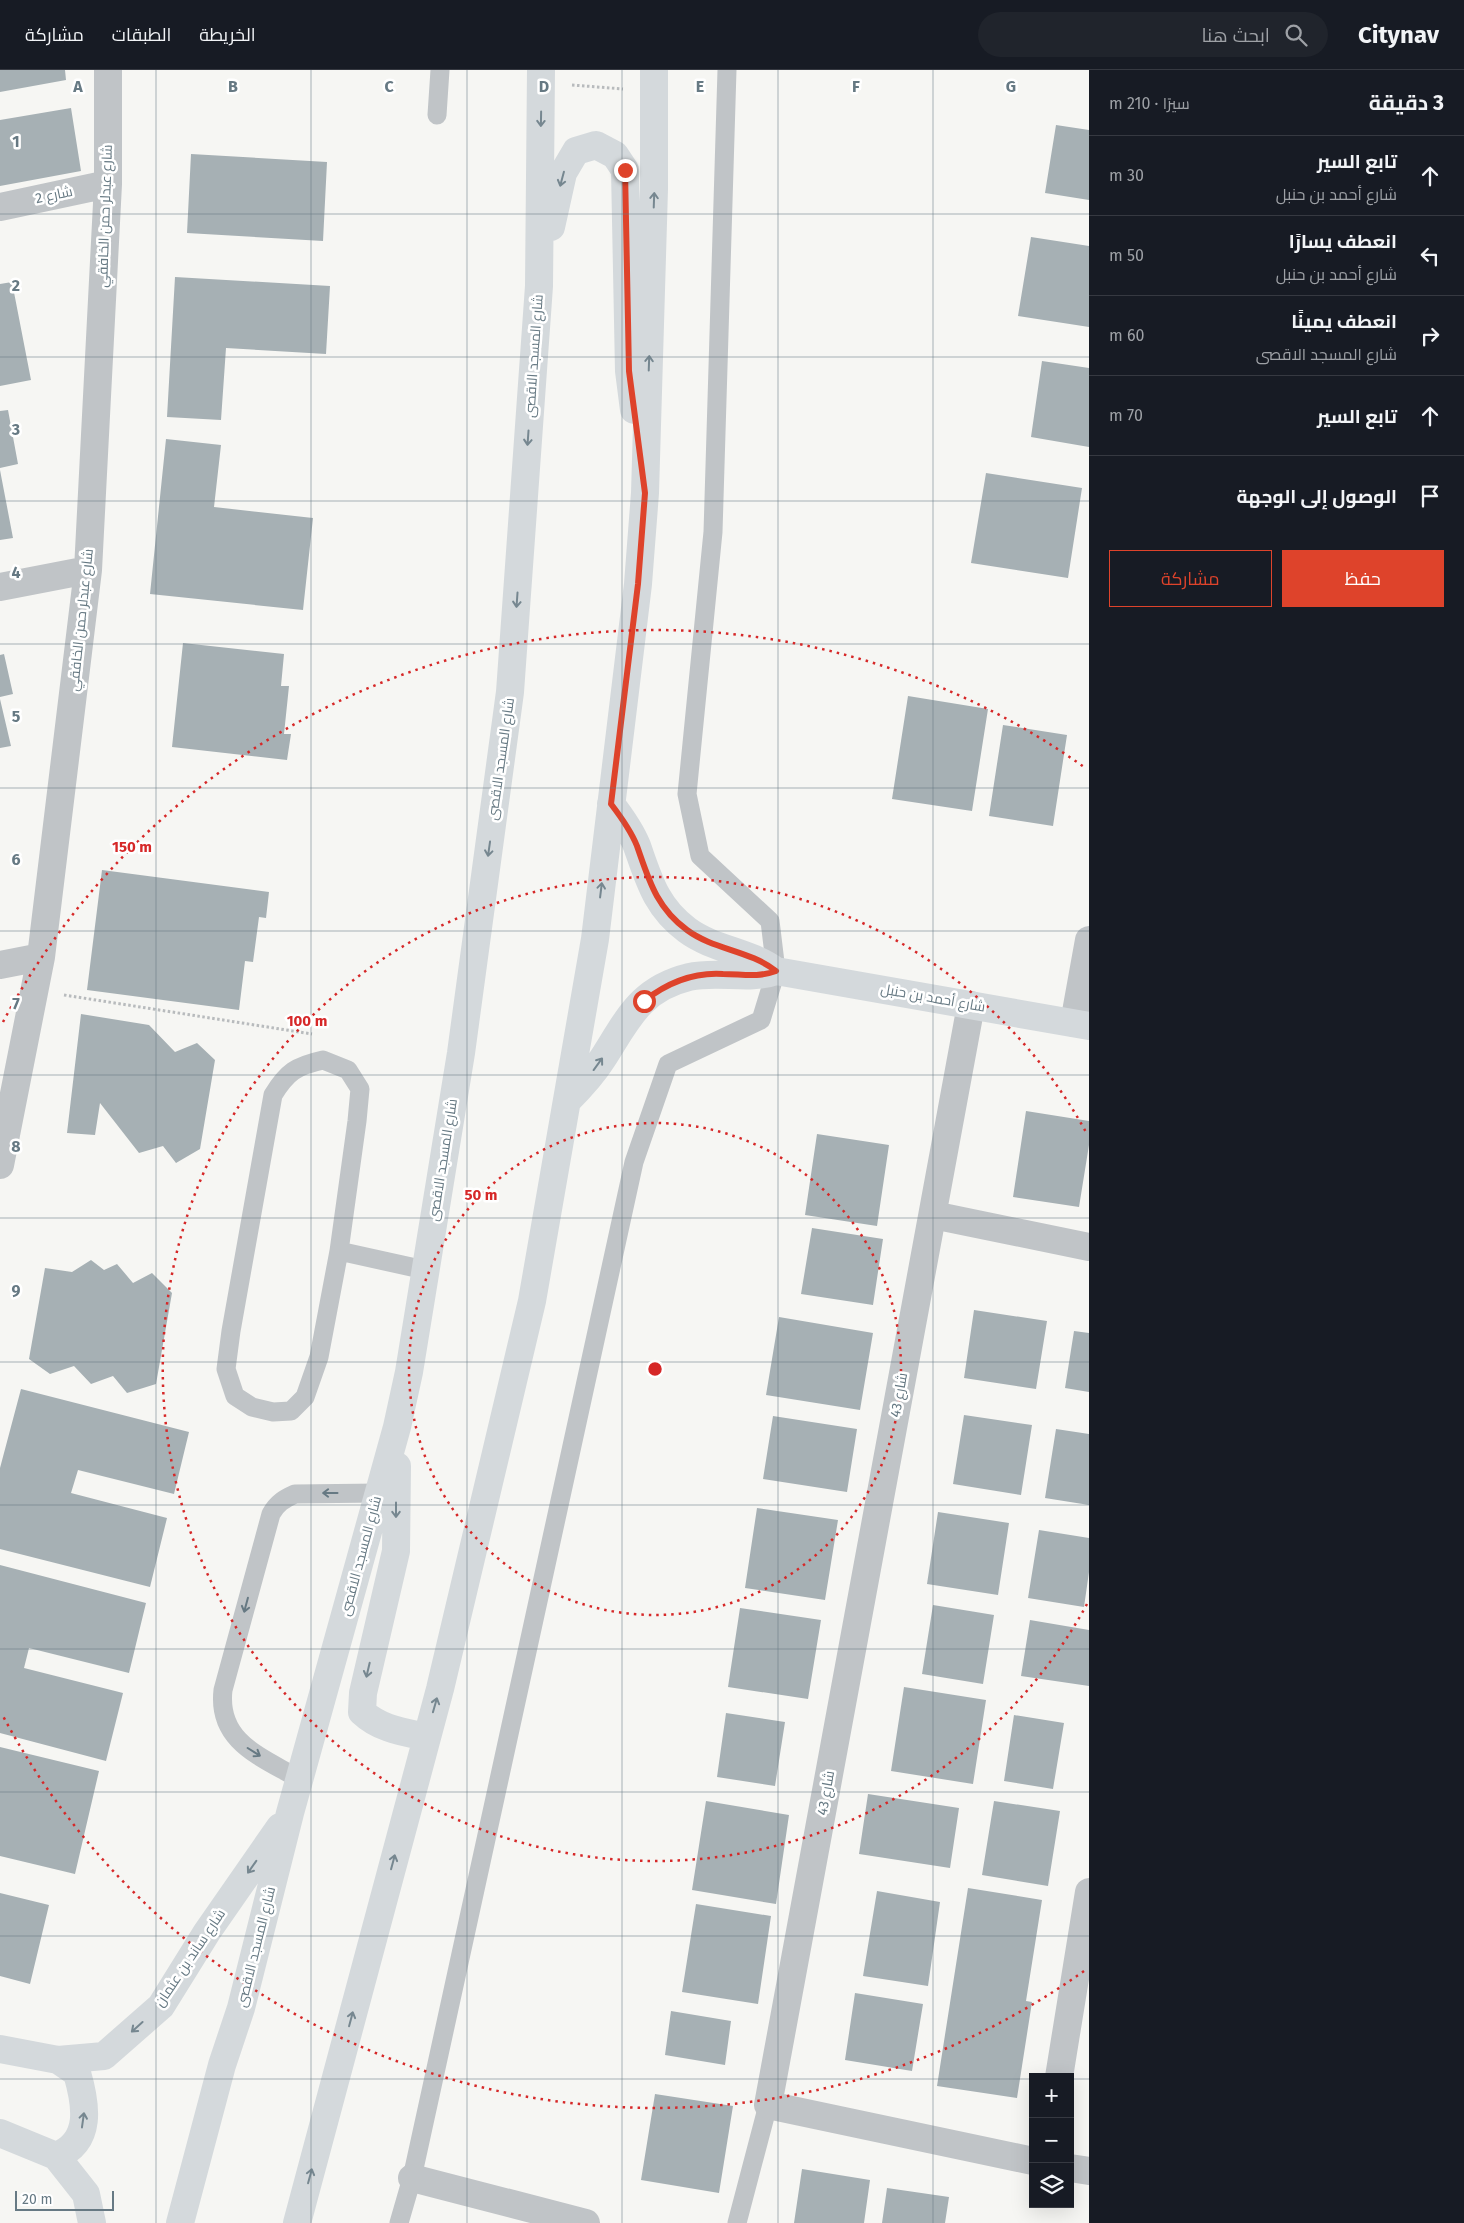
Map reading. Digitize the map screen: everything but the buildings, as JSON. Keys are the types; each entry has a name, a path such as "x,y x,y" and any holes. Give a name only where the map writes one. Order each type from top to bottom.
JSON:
{"main road":[{"name":"شارع المسجد الاقصى","path":"180,2223 222,2065 241,2008 290,1813 397,1427 409,1372 461,1053 510,692 539,286 541,76"},
{"path":"297,2223 440,1689 532,1301 595,939 638,584 645,493 654,189 654,81"},
{"path":"539,286 563,173 576,151 596,145 615,154 625,170 629,371 645,493"},
{"name":"شارع أحمد بن حنبل","path":"611,804 630,831 655,894 671,916 687,930 723,949 752,956 776,971 1081,1025"},
{"name":"شارع أحمد بن حنبل","path":"567,1102 592,1073 632,1012 657,990 672,982 705,974 757,976 776,971"},
{"path":"397,1427 396,1551 362,1693 362,1712 371,1720 388,1728 426,1737"},
{"name":"شارع ساند بن عثمان","path":"0,2049 58,2060 104,2056 161,2006 207,1932 290,1813"},
{"path":"56,2156 67,2152 78,2141 83,2124 85,2106 77,2073 58,2060"},
{"path":"0,2133 56,2156 86,2194 92,2223"}],"street":[{"name":"شارع عبدلر حمن الخافقي","path":"0,1165 40,957 88,570 108,184 108,70"},
{"name":"شارع 2","path":"0,207 108,184"},
{"path":"0,587 88,570"},
{"path":"1081,1025 1089,940"},
{"path":"0,965 40,957"},
{"name":"شارع 43","path":"768,2106 933,1215 970,1005"},
{"path":"933,1215 1089,1246"},
{"path":"1060,2073 1089,1892"},
{"path":"768,2106 1029,2160"},
{"path":"1074,2169 1089,2171"},
{"path":"412,2178 586,2223"}],"lane":[{"path":"437,115 440,70"},
{"path":"399,2223 412,2178 634,1162 668,1064 761,1020 776,971 770,921 700,856 687,794 713,532 727,70"},
{"path":"323,1060 348,1070 360,1089 358,1121 339,1251 318,1357 305,1397 290,1411 273,1412 252,1407 235,1396 226,1369 273,1095 284,1076 302,1065 323,1060"},
{"path":"339,1251 425,1270"},
{"path":"299,1780 239,1742 226,1723 223,1713 223,1690 271,1514 276,1505 283,1499 295,1494 379,1493"},
{"path":"737,2223 768,2106"}],"path":[{"path":"541,76 654,81"},
{"path":"34,991 313,1034"}],"route":[{"path":"625,170 629,371 645,493 638,584 611,804 630,831 649,882 658,900 671,916 687,930 704,940 723,949 752,956 776,971 757,976 705,974 688,977 672,982 657,990 644,1001"}]}
